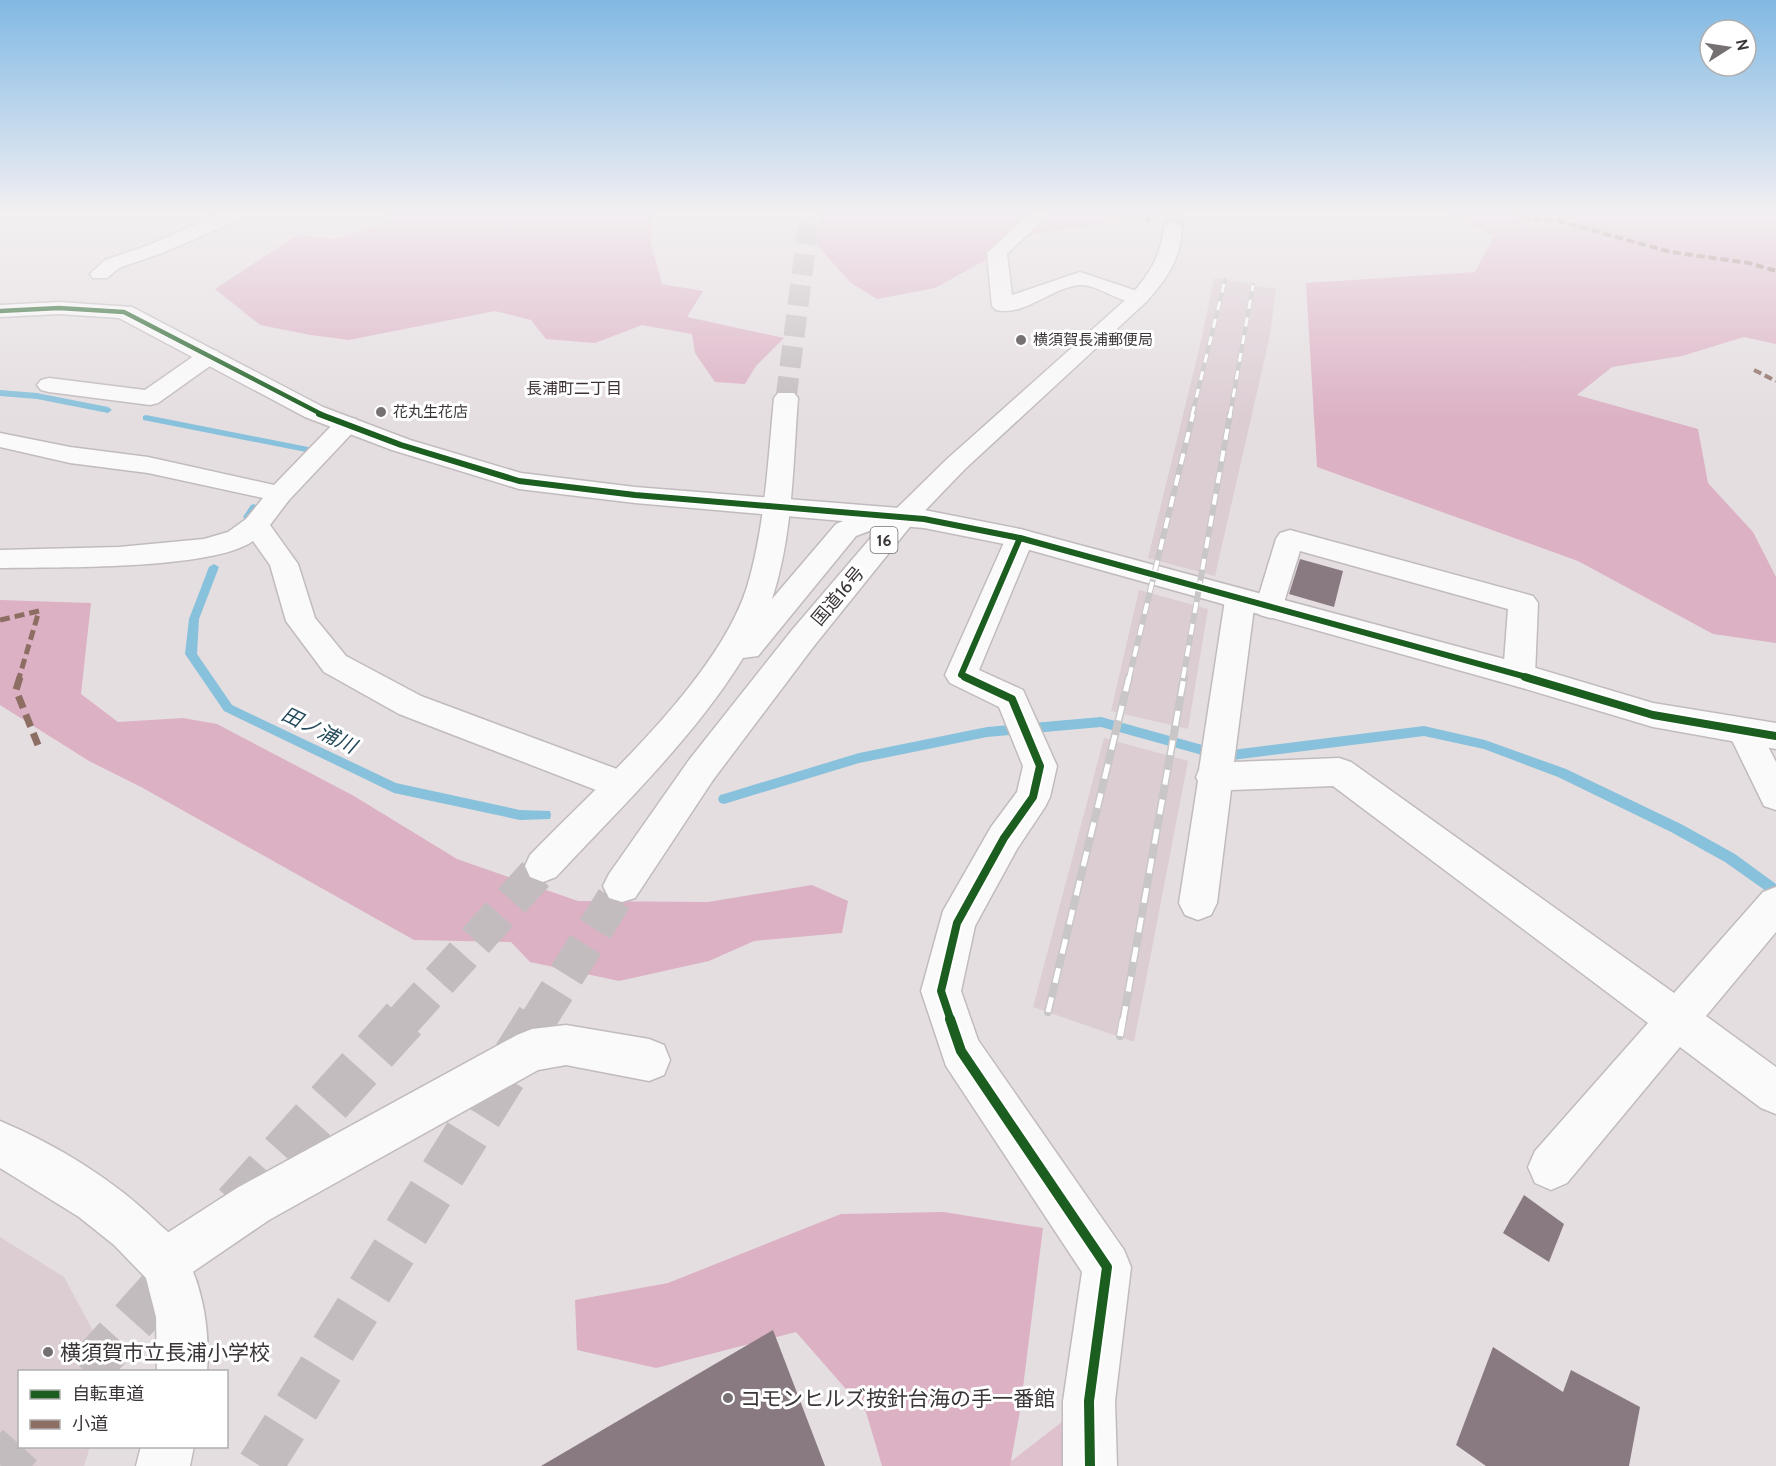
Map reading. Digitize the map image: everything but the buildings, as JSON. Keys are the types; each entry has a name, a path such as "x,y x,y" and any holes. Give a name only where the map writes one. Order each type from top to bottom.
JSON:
{"main road":[{"path":"1000,281 1003,306 1071,281"},
{"path":"1090,281 1139,298"},
{"name":"国道16号","path":"622,886 701,770 803,638 903,517 956,464 1139,298 1153,281"},
{"path":"0,311 69,308 123,312 314,412 400,445 519,481 635,495 775,505 956,523 1020,538 1519,675 1653,715 1760,734 1776,796"},
{"path":"49,385 150,398 209,356"},
{"name":"16","path":"707,688 743,633 761,588 775,505 786,398"},
{"path":"0,559 119,556 206,548 238,538 256,525 280,494 347,424"},
{"path":"0,440 70,455 148,465 280,494"},
{"name":"16","path":"543,866 621,785 707,688 736,661 846,530 870,519 903,517"},
{"path":"256,525 284,564 301,621 334,664 410,705 621,785"},
{"path":"1020,538 961,675 1012,699 1040,766 1033,797 1004,838 957,923 941,990 961,1051 1107,1268 1089,1401 1090,1466"},
{"path":"1198,903 1213,777 1255,604 1290,539 1523,603 1519,675"},
{"path":"1213,777 1340,772 1776,1093"},
{"path":"1551,1167 1776,904"},
{"path":"164,1263 254,1204 532,1050 566,1045 649,1060"},
{"path":"0,1143 92,1197 130,1226 164,1263 178,1304 184,1351 182,1370"},
{"path":"163,1466 168,1448"}],"shaded area":[{"path":"227,281 661,281 662,284 703,291 687,317 784,338 756,366 745,384 715,382 695,353 692,334 642,325 595,343 546,339 531,320 495,311 349,340 260,325 215,289"},
{"path":"850,281 947,281 935,288 877,299"},
{"path":"1213,281 1233,281 1276,289 1270,335 1215,576 1148,558"},
{"path":"1776,281 1776,344 1744,337 1682,356 1612,367 1577,395 1698,429 1708,483 1753,532 1776,577 1776,643 1713,634 1578,561 1317,467 1306,283"},
{"path":"1139,590 1208,609 1188,729 1111,711"},
{"path":"0,600 91,603 81,694 118,722 183,718 217,724 354,796 457,859 578,901 708,902 812,885 848,901 842,933 754,941 709,961 619,981 530,962 511,942 414,940 141,787 89,761 0,705"},
{"path":"1104,738 1188,761 1134,1042 1033,1007"},
{"path":"944,1212 1043,1228 1020,1411 1010,1466 882,1466 866,1412 796,1332 656,1368 577,1350 575,1300 668,1283 841,1214"},
{"name":"横須賀市立長浦小学校","path":"0,1237 64,1277 94,1333 99,1370 18,1370 18,1448 90,1448 84,1466 0,1466"},
{"path":"1089,1401 1090,1466 1005,1466"}],"waterway":[{"name":"田ノ浦川","path":"0,393 37,396 108,410"},
{"name":"田ノ浦川","path":"146,418 313,451 306,457"},
{"path":"248,517 254,507"},
{"name":"田ノ浦川","path":"214,567 194,619 191,654 228,708 394,788 520,815 545,815"},
{"path":"724,799 859,758 987,732 1101,722 1224,756 1424,731 1485,745 1562,773 1676,828 1730,858 1776,892"}],"tunnel":[{"path":"786,398 801,281"},
{"path":"403,1021 543,866"},
{"path":"538,1021 622,886"},
{"path":"236,1205 404,1019"},
{"path":"260,1466 539,1019"},
{"path":"88,1370 182,1266"},
{"path":"1,1466 18,1447"}],"railway":[{"path":"1192,415 1225,281"},
{"path":"1230,415 1253,285"},
{"path":"1129,678 1193,414"},
{"path":"1183,678 1230,414"},
{"path":"1048,1012 1129,677"},
{"path":"1123,1021 1184,677"},
{"path":"1120,1036 1123,1019"}],"marked path":[{"path":"1754,370 1776,381"},
{"path":"0,620 39,611 16,690 38,745"}],"cycle path":[{"path":"0,311 59,308 124,312 314,412 401,445 519,481 635,495 924,519 1020,538 1519,675 1653,715 1776,736"},
{"path":"1020,538 961,675 1012,699 1040,766 1033,797 1004,838 957,923 941,991 961,1051 1107,1267 1089,1401 1090,1466"}],"place":[{"name":"横須賀長浦郵便局","path":"1021,340"},
{"name":"花丸生花店","path":"381,412"},
{"name":"横須賀市立長浦小学校","path":"48,1352"},
{"name":"コモンヒルズ按針台海の手一番館","path":"728,1398"}],"district":[{"name":"長浦町二丁目","path":"574,388"}]}
